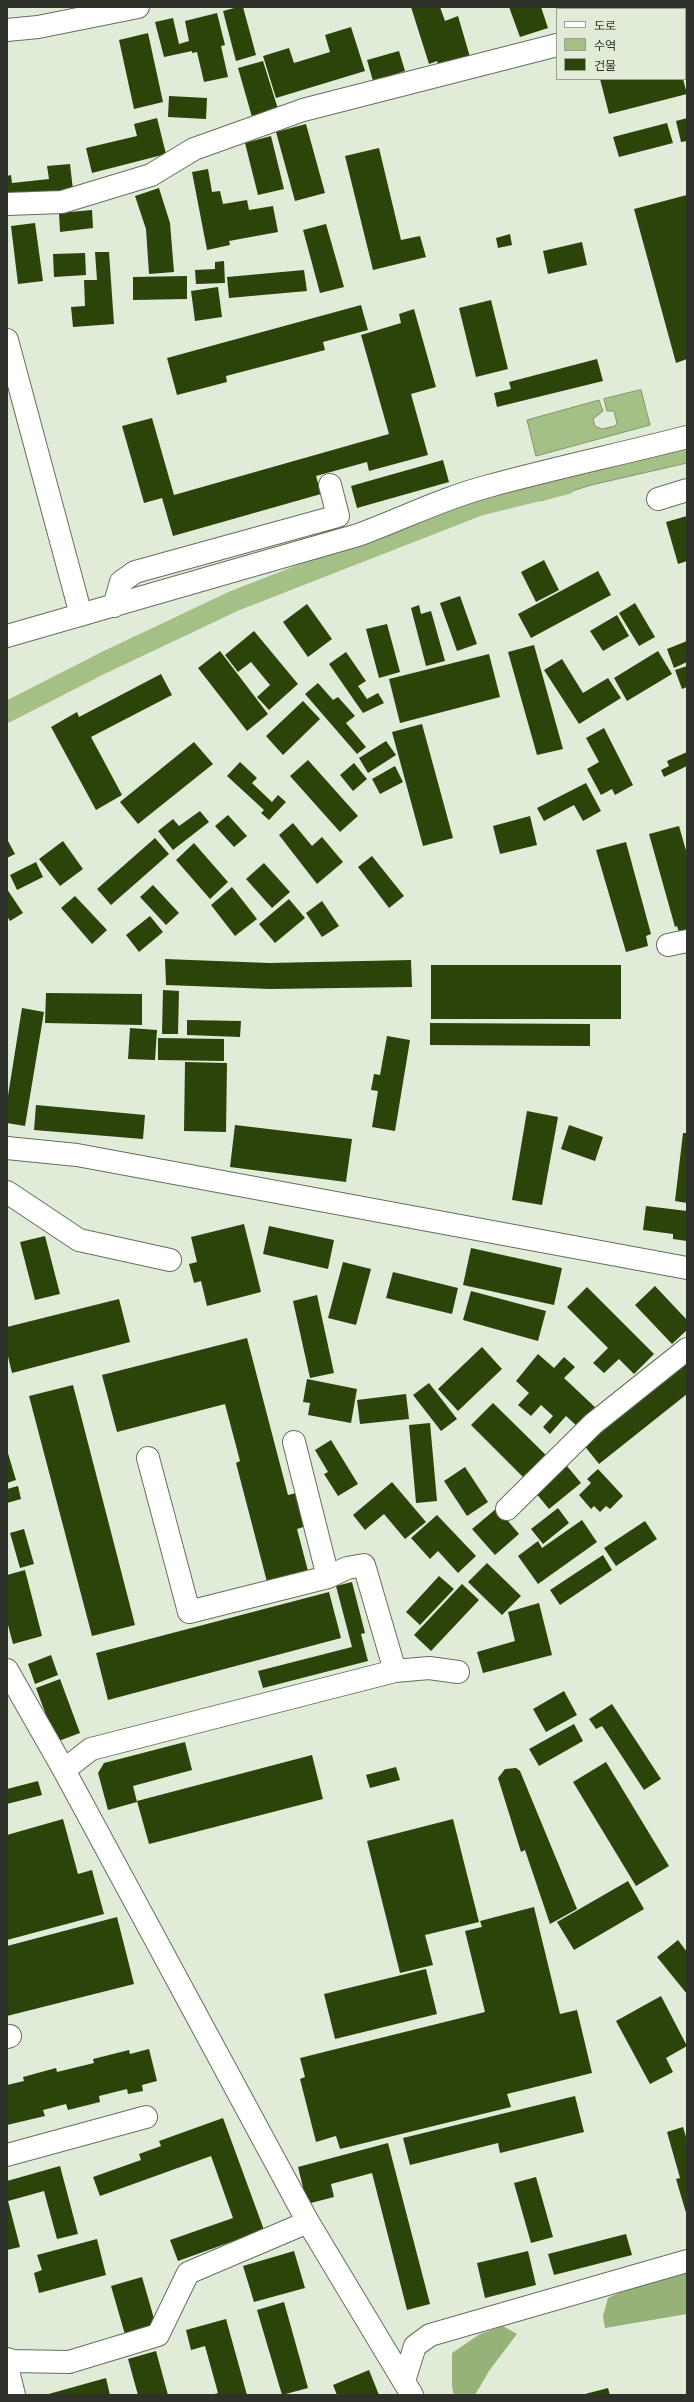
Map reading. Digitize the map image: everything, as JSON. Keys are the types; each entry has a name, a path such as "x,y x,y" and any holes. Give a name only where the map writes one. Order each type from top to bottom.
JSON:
{"street":[{"path":"7,30 38,27 138,7"},
{"path":"7,204 62,202 152,175 194,149 303,110 556,45"},
{"path":"7,340 81,615"},
{"path":"7,636 358,535 407,517 430,505 488,486 687,437"},
{"path":"114,606 121,582 136,572 338,516 330,485"},
{"path":"658,498 687,490"},
{"path":"7,1148 77,1155 687,1268"},
{"path":"7,1192 79,1240 170,1260"},
{"path":"508,1509 593,1424 687,1349"},
{"path":"294,1442 337,1572"},
{"path":"148,1458 189,1612 364,1565 395,1671"},
{"path":"64,1770 91,1749 395,1671 429,1668 458,1672"},
{"path":"7,1670 64,1770 308,2222 408,2388"},
{"path":"7,2155 146,2117"},
{"path":"7,2359 13,2362 68,2362 158,2335 188,2273 308,2222"},
{"path":"408,2388 415,2346 430,2335 687,2261"},
{"path":"7,2366 14,2395"}],"shaded area":[{"path":"687,2271 687,2314 605,2328 603,2316 608,2298 641,2282"},
{"path":"503,2326 517,2334 489,2371 475,2395 454,2395 452,2387 452,2353 480,2334"}],"water":[{"path":"641,390 650,425 536,456 527,420 599,400 603,411 593,419 595,426 602,429 615,426 617,423 614,411 607,411 604,399"},
{"path":"687,448 687,463 591,485 541,501 536,484"}],"building":[{"path":"243,7 256,55 236,61 223,11"},
{"path":"411,7 440,7 445,21 458,16 470,57 439,66 437,61 429,64"},
{"path":"509,7 541,7 548,28 520,37"},
{"path":"582,7 608,7 608,8"},
{"path":"217,13 225,45 221,46 228,77 204,82 197,52 192,53 192,51 164,57 155,22 173,18 179,44 189,41 185,21"},
{"path":"351,27 365,71 276,98 263,56 289,48 294,63 330,52 325,35"},
{"path":"148,33 163,102 134,109 119,40"},
{"path":"399,51 405,71 373,81 367,60"},
{"path":"263,61 278,109 252,117 238,68"},
{"path":"600,80 683,80 687,94 609,114"},
{"path":"169,96 207,98 206,119 168,117"},
{"path":"157,118 166,154 92,173 86,148 137,136 134,124"},
{"path":"687,118 687,141 681,142 676,121"},
{"path":"667,123 673,143 619,157 613,137"},
{"path":"306,124 325,193 295,201 276,132"},
{"path":"271,136 284,189 258,195 245,143"},
{"path":"379,148 401,240 420,236 426,257 373,270 345,156"},
{"path":"70,164 73,190 7,197 7,176 11,175 12,183 49,179 47,166"},
{"path":"208,169 212,192 220,191 223,204 247,200 249,210 273,206 278,232 229,241 230,245 207,250 192,172"},
{"path":"159,188 170,223 174,272 149,274 146,229 135,196"},
{"path":"687,195 687,359 676,363 634,209"},
{"path":"92,210 93,228 60,232 59,213"},
{"path":"35,223 43,281 18,284 11,226"},
{"path":"326,224 344,287 320,293 303,230"},
{"path":"510,234 512,245 498,248 496,238"},
{"path":"582,242 587,265 548,274 543,251"},
{"path":"95,252 109,252 114,324 73,327 71,307 85,306 84,280 97,280"},
{"path":"85,253 86,275 54,277 53,254"},
{"path":"224,261 225,283 196,284 195,270 215,269 215,262"},
{"path":"304,270 307,291 229,298 227,277"},
{"path":"187,276 187,299 133,300 133,277"},
{"path":"218,287 222,317 195,321 191,291"},
{"path":"491,300 508,369 476,377 459,308"},
{"path":"361,305 368,330 323,342 325,350 226,376 227,382 177,395 167,358"},
{"path":"414,309 436,387 411,394 428,455 369,471 367,462 316,476 321,494 173,536 162,498 144,503 122,426 152,418 174,495 389,434 361,335 401,323 399,314"},
{"path":"597,359 603,381 497,407 494,393 511,389 509,382"},
{"path":"443,460 449,482 357,508 351,486"},
{"path":"687,516 687,561 678,564 666,522"},
{"path":"544,560 559,590 536,602 521,572"},
{"path":"598,571 611,595 531,638 518,614"},
{"path":"460,596 477,644 457,651 440,603"},
{"path":"635,603 655,637 639,646 619,613"},
{"path":"307,604 332,639 308,657 283,622"},
{"path":"419,605 421,614 431,611 445,661 426,666 411,608"},
{"path":"617,615 629,636 603,651 590,631"},
{"path":"387,624 400,672 379,678 366,629"},
{"path":"254,631 298,684 269,710 257,697 270,685 251,662 238,672 225,655"},
{"path":"687,641 687,662 674,668 667,649"},
{"path":"534,645 563,749 537,755 508,652"},
{"path":"220,651 268,714 247,731 198,668"},
{"path":"658,651 672,674 627,701 614,678"},
{"path":"346,652 366,681 358,686 367,699 378,693 384,703 363,713 329,664"},
{"path":"489,654 500,697 400,723 389,679"},
{"path":"562,659 583,693 608,678 621,698 579,724 544,670"},
{"path":"687,666 687,687 682,689 675,670"},
{"path":"161,674 172,695 91,737 122,795 96,810 51,727 77,712 79,717"},
{"path":"318,683 333,700 338,697 355,716 346,723 366,747 357,754 305,694"},
{"path":"303,701 320,719 283,755 266,736"},
{"path":"422,724 453,838 423,846 392,732"},
{"path":"604,728 633,785 615,795 612,789 601,795 587,769 599,762 586,738"},
{"path":"386,741 396,755 368,773 359,758"},
{"path":"194,742 213,764 138,824 120,802"},
{"path":"687,752 687,766 664,777 661,770 669,766 667,761"},
{"path":"308,760 358,816 340,832 290,776"},
{"path":"240,762 257,778 252,783 272,802 278,795 286,802 269,820 261,813 264,810 227,776"},
{"path":"354,763 367,779 353,791 340,775"},
{"path":"395,766 403,782 380,794 372,779"},
{"path":"586,783 601,811 583,821 574,805 544,821 537,808"},
{"path":"200,811 209,822 173,850 158,831 173,819 179,826"},
{"path":"228,815 247,836 234,847 215,826"},
{"path":"530,816 537,845 500,854 493,826"},
{"path":"293,823 312,846 322,837 343,862 317,884 279,835"},
{"path":"679,826 687,854 687,934 680,936 677,926 675,927 649,834"},
{"path":"155,838 169,854 111,905 97,889"},
{"path":"7,839 15,854 7,858"},
{"path":"63,841 83,869 60,886 39,859"},
{"path":"626,842 651,934 646,936 648,946 626,952 596,850"},
{"path":"194,843 228,882 210,899 176,860"},
{"path":"372,856 404,896 389,908 358,867"},
{"path":"36,862 43,877 17,890 10,875"},
{"path":"264,863 290,892 272,908 246,879"},
{"path":"153,885 179,913 166,925 140,897"},
{"path":"232,887 257,919 235,936 211,905"},
{"path":"7,889 23,913 10,921 7,916"},
{"path":"75,896 107,930 92,944 61,908"},
{"path":"289,899 305,918 275,943 259,924"},
{"path":"322,901 339,926 322,937 306,913"},
{"path":"150,916 163,932 139,952 126,935"},
{"path":"165,959 269,963 411,960 412,987 270,989 166,985"},
{"path":"431,965 621,965 621,1019 431,1019"},
{"path":"163,990 179,991 178,1034 162,1034"},
{"path":"46,993 142,994 142,1025 45,1023"},
{"path":"22,1008 44,1012 25,1126 7,1123 7,1102"},
{"path":"187,1020 241,1021 240,1037 187,1035"},
{"path":"430,1023 590,1024 590,1046 430,1045"},
{"path":"130,1028 157,1030 155,1060 128,1059"},
{"path":"387,1036 410,1040 395,1131 372,1127 378,1091 371,1090 374,1074 380,1075"},
{"path":"158,1038 224,1039 224,1061 158,1060"},
{"path":"185,1062 227,1063 226,1132 184,1131"},
{"path":"36,1105 145,1115 143,1139 34,1130"},
{"path":"527,1111 558,1117 542,1205 512,1200"},
{"path":"235,1125 352,1139 346,1182 230,1167"},
{"path":"569,1125 603,1137 595,1161 561,1149"},
{"path":"683,1133 687,1133 687,1203 675,1201"},
{"path":"646,1206 687,1211 687,1241 673,1239 673,1234 643,1230"},
{"path":"244,1224 261,1292 207,1306 201,1281 194,1283 189,1264 197,1262 191,1237"},
{"path":"269,1226 334,1240 328,1269 263,1254"},
{"path":"45,1236 60,1294 35,1300 20,1242"},
{"path":"471,1248 562,1268 554,1305 463,1285"},
{"path":"343,1262 371,1269 356,1325 328,1318"},
{"path":"393,1272 458,1288 452,1314 386,1298"},
{"path":"655,1286 687,1320 687,1330 672,1344 635,1305"},
{"path":"587,1287 654,1354 634,1374 619,1359 604,1373 593,1363 608,1348 567,1307"},
{"path":"471,1291 546,1311 538,1341 463,1320"},
{"path":"317,1295 334,1373 310,1378 293,1301"},
{"path":"119,1299 130,1342 12,1373 7,1352 7,1327"},
{"path":"247,1338 288,1495 301,1492 310,1525 297,1529 308,1571 267,1582 236,1463 240,1461 225,1404 117,1432 102,1375"},
{"path":"482,1347 502,1369 458,1411 438,1389"},
{"path":"538,1354 554,1368 564,1357 575,1367 564,1378 598,1410 580,1429 566,1416 550,1434 543,1427 553,1416 541,1405 531,1416 518,1405 529,1393 516,1381"},
{"path":"687,1361 687,1394 599,1464 583,1444"},
{"path":"307,1379 357,1389 351,1423 308,1415 310,1403 303,1402"},
{"path":"429,1383 457,1419 441,1431 413,1395"},
{"path":"73,1385 135,1625 92,1636 29,1396"},
{"path":"406,1394 409,1419 360,1424 357,1400"},
{"path":"493,1403 551,1460 528,1482 471,1425"},
{"path":"430,1423 437,1501 416,1503 409,1425"},
{"path":"331,1440 358,1484 338,1496 324,1474 328,1472 315,1450"},
{"path":"7,1450 16,1480 7,1483"},
{"path":"567,1466 581,1483 549,1509 535,1492"},
{"path":"465,1467 488,1502 467,1516 444,1481"},
{"path":"598,1469 623,1496 610,1509 606,1506 600,1512 594,1506 591,1509 579,1495 591,1483 587,1479"},
{"path":"392,1482 426,1522 405,1539 384,1514 365,1530 353,1515"},
{"path":"18,1486 21,1499 7,1503 7,1489"},
{"path":"497,1508 519,1534 495,1555 472,1529"},
{"path":"558,1508 569,1523 543,1544 531,1529"},
{"path":"437,1515 476,1556 458,1573 438,1551 430,1559 411,1538"},
{"path":"582,1520 597,1542 538,1584 518,1556 538,1541 542,1548"},
{"path":"645,1521 657,1539 616,1566 604,1548"},
{"path":"24,1529 34,1564 20,1568 10,1533"},
{"path":"603,1555 612,1570 560,1605 550,1590"},
{"path":"487,1563 521,1596 502,1615 468,1582"},
{"path":"25,1570 42,1636 13,1644 7,1621 7,1575"},
{"path":"439,1576 454,1589 420,1625 406,1612"},
{"path":"352,1582 365,1633 361,1634 368,1661 263,1688 258,1671 352,1647 336,1586"},
{"path":"462,1584 479,1600 431,1651 414,1635"},
{"path":"329,1592 341,1638 108,1700 96,1653"},
{"path":"539,1603 552,1655 483,1673 477,1652 515,1641 508,1612"},
{"path":"51,1655 58,1675 35,1684 28,1664"},
{"path":"60,1679 80,1733 56,1742 36,1688"},
{"path":"564,1691 577,1715 546,1732 533,1709"},
{"path":"612,1704 661,1779 644,1790 602,1726 596,1729 589,1719"},
{"path":"574,1724 583,1741 539,1766 529,1749"},
{"path":"185,1742 192,1770 133,1786 137,1802 108,1810 98,1773 104,1763"},
{"path":"312,1755 323,1799 149,1844 137,1801"},
{"path":"606,1762 669,1866 636,1886 573,1782"},
{"path":"396,1767 400,1780 370,1788 366,1775"},
{"path":"516,1768 520,1771 577,1909 550,1924 525,1850 521,1852 498,1778 505,1769"},
{"path":"38,1781 42,1795 7,1804 7,1789"},
{"path":"63,1819 78,1874 92,1870 104,1914 7,1940 7,1835"},
{"path":"453,1819 479,1922 425,1935 433,1965 400,1973 367,1841"},
{"path":"628,1881 644,1909 574,1950 557,1922"},
{"path":"534,1907 560,2014 577,2010 592,2073 507,2094 511,2107 340,2149 336,2136 316,2142 300,2079 305,2077 300,2058 485,2012 465,1931 482,1927 480,1921"},
{"path":"117,1917 134,1984 7,2016 7,1946"},
{"path":"678,1940 687,1952 687,1994 657,1957"},
{"path":"426,1969 437,2014 335,2039 324,1994"},
{"path":"661,1996 687,2046 666,2058 673,2072 650,2084 616,2021"},
{"path":"149,2049 157,2081 142,2085 143,2091 128,2094 127,2089 99,2096 100,2102 68,2110 66,2104 43,2110 45,2116 7,2125 7,2085 24,2081 23,2077 56,2068 57,2072 94,2063 93,2059 129,2050 130,2054"},
{"path":"575,2096 584,2132 500,2153 498,2143 410,2165 403,2138"},
{"path":"223,2118 264,2230 178,2261 170,2240 233,2218 211,2156 100,2196 93,2177 141,2160 139,2154 161,2146 159,2141"},
{"path":"683,2127 687,2140 687,2216 676,2179 680,2178 667,2132"},
{"path":"388,2143 430,2304 407,2310 372,2173 331,2184 334,2197 307,2204 298,2167"},
{"path":"60,2166 78,2234 57,2239 44,2191 8,2201 20,2247 7,2250 7,2181"},
{"path":"536,2177 553,2237 531,2243 514,2183"},
{"path":"626,2234 632,2255 554,2275 548,2254"},
{"path":"97,2239 106,2275 39,2293 34,2273 42,2270 37,2255"},
{"path":"294,2251 305,2288 254,2302 243,2266"},
{"path":"528,2251 536,2285 485,2298 477,2263"},
{"path":"142,2277 157,2329 126,2338 111,2286"},
{"path":"284,2302 308,2388 282,2395 257,2310"},
{"path":"226,2319 247,2395 211,2395 218,2393 205,2346 191,2350 186,2330"},
{"path":"156,2351 168,2395 138,2395 128,2359"},
{"path":"369,2370 379,2395 337,2395 333,2385"},
{"path":"106,2378 110,2395 45,2395"},
{"path":"608,2388 610,2395 585,2395 585,2394"}],"waterway":[{"path":"7,712 103,663 234,601 480,505 566,484"}]}
